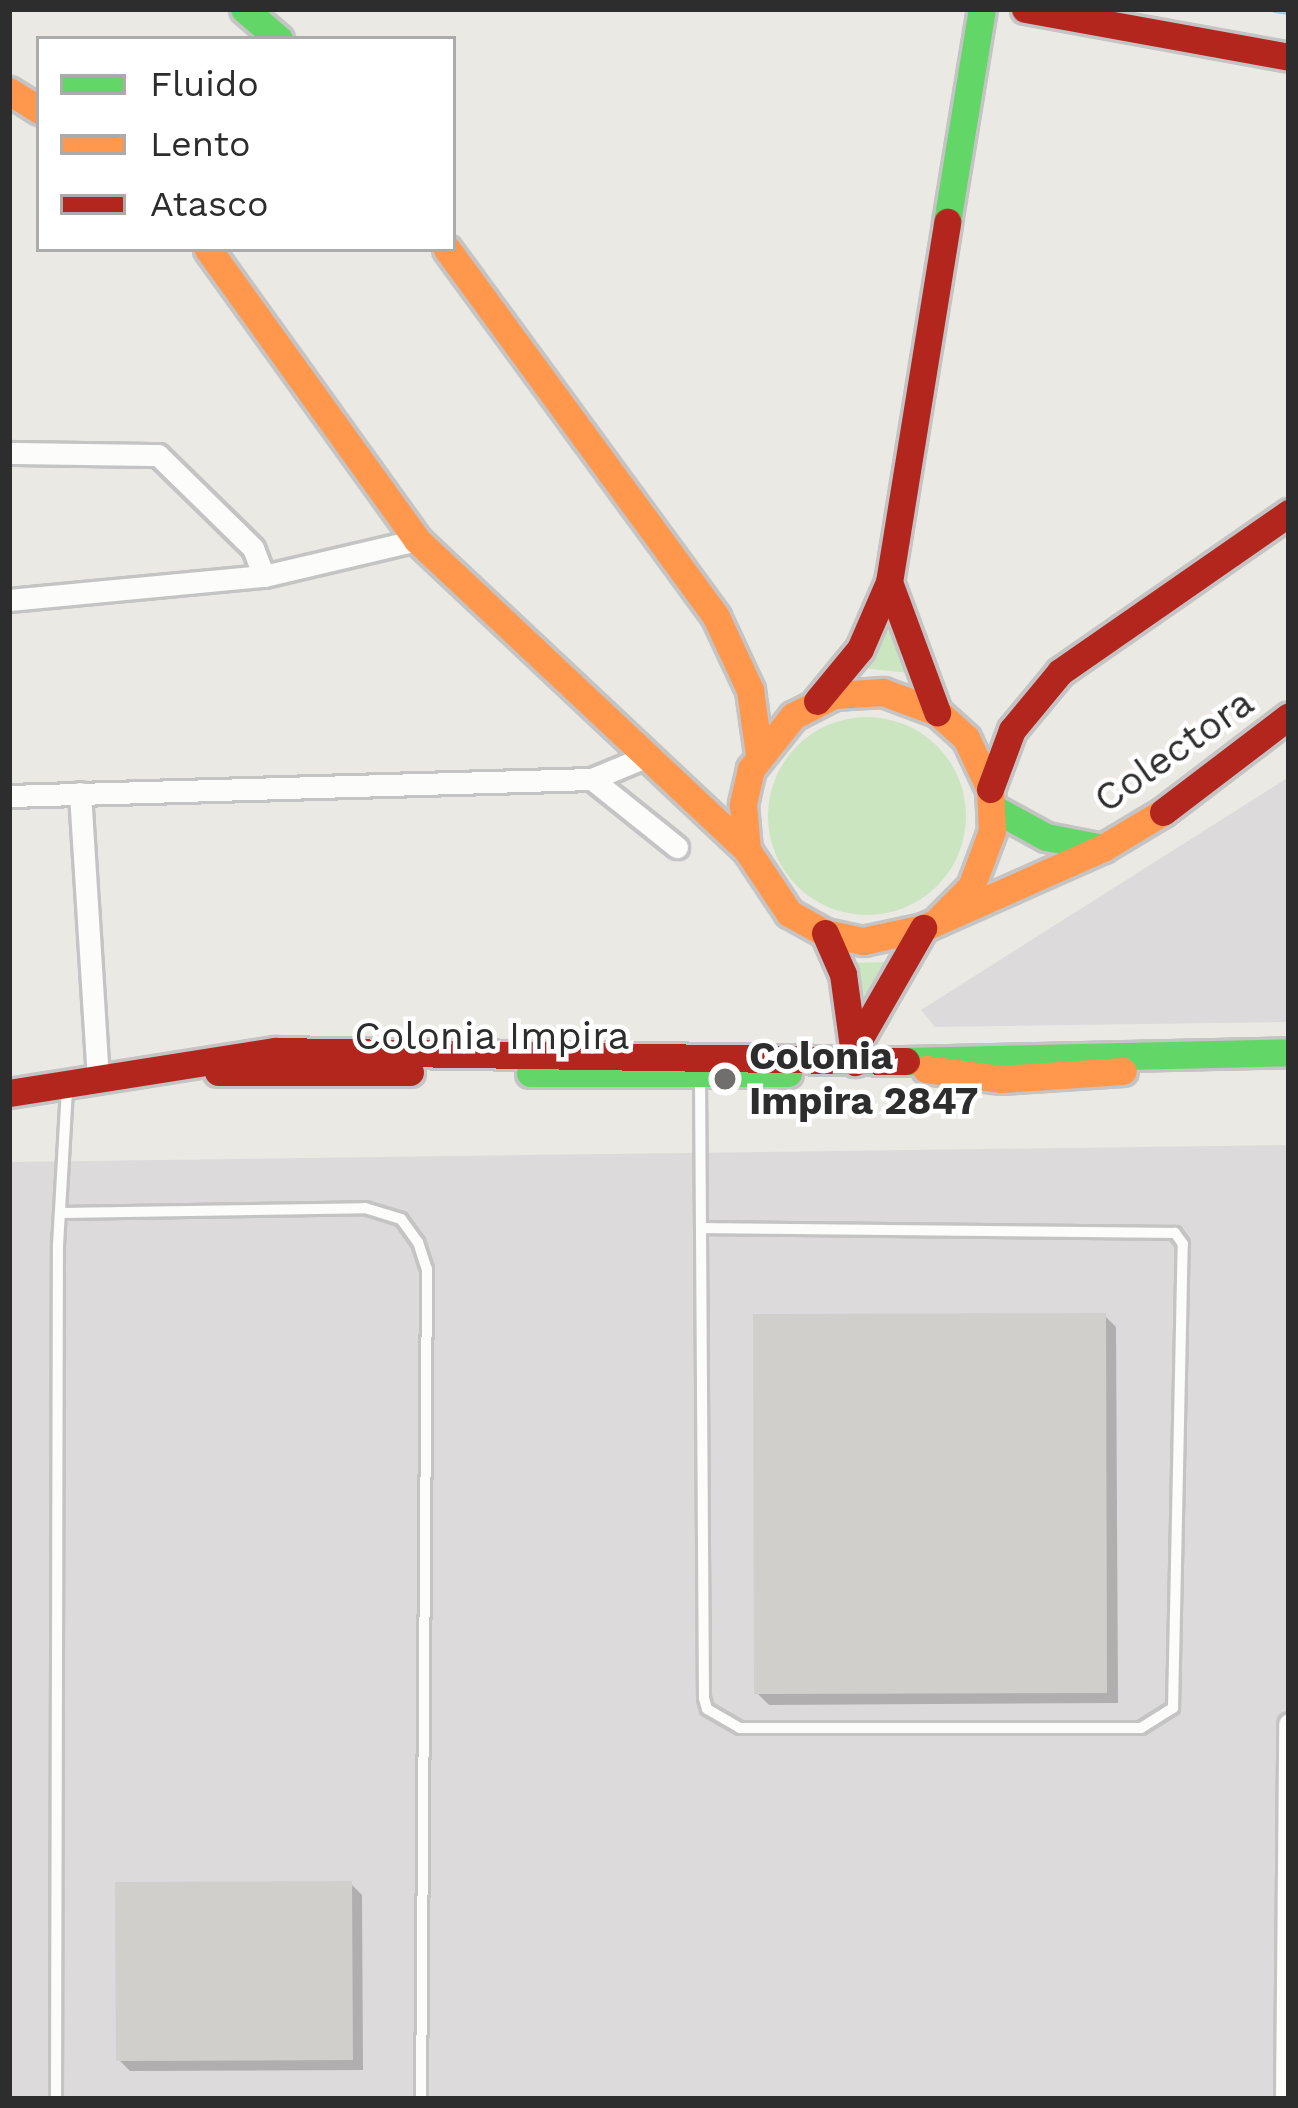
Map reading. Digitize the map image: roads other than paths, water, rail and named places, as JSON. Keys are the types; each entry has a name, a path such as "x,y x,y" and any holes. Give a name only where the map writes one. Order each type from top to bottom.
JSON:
{"main road":[{"path":"244,9 276,36"},
{"path":"759,754 817,701 860,649 889,582 982,9"},
{"path":"1024,9 1289,57"},
{"path":"9,91 36,108"},
{"path":"210,252 417,540 747,850 777,902 825,933 863,941 931,923"},
{"path":"449,252 716,617 750,690 759,754 743,805 747,850"},
{"path":"847,1056 931,923 981,869 992,799 1012,730 1060,672 1289,513"},
{"path":"889,582 937,712 976,752 992,799 1046,837 1103,848"},
{"path":"817,701 884,692 937,712"},
{"name":"Colectora","path":"931,923 1103,848 1200,787 1289,716"},
{"path":"825,933 843,974 847,1056"},
{"name":"Colonia Impira","path":"9,1093 275,1051 847,1056 903,1062 937,1054 1289,1054"},
{"name":"Colonia Impira","path":"152,1068 700,1078 782,1075 847,1056"}],"street":[{"path":"9,453 158,454 253,548 263,576"},
{"path":"9,600 263,576 417,540"},
{"path":"9,796 592,779 645,757"},
{"path":"592,779 677,847"},
{"path":"80,793 98,1076"},
{"path":"1286,2099 1289,1724"}],"lane":[{"path":"700,1078 701,1228 707,1709 740,1728 1141,1728 1173,1708 1183,1268 1175,1233 701,1228"},
{"path":"56,2099 61,1213 67,1083"},
{"path":"61,1213 365,1208 401,1220 418,1242 427,1269 421,2099"}],"waterway":[{"path":"1275,9 1289,11"}],"place":[{"name":"Colonia Impira 2847","path":"725,1079"}]}
